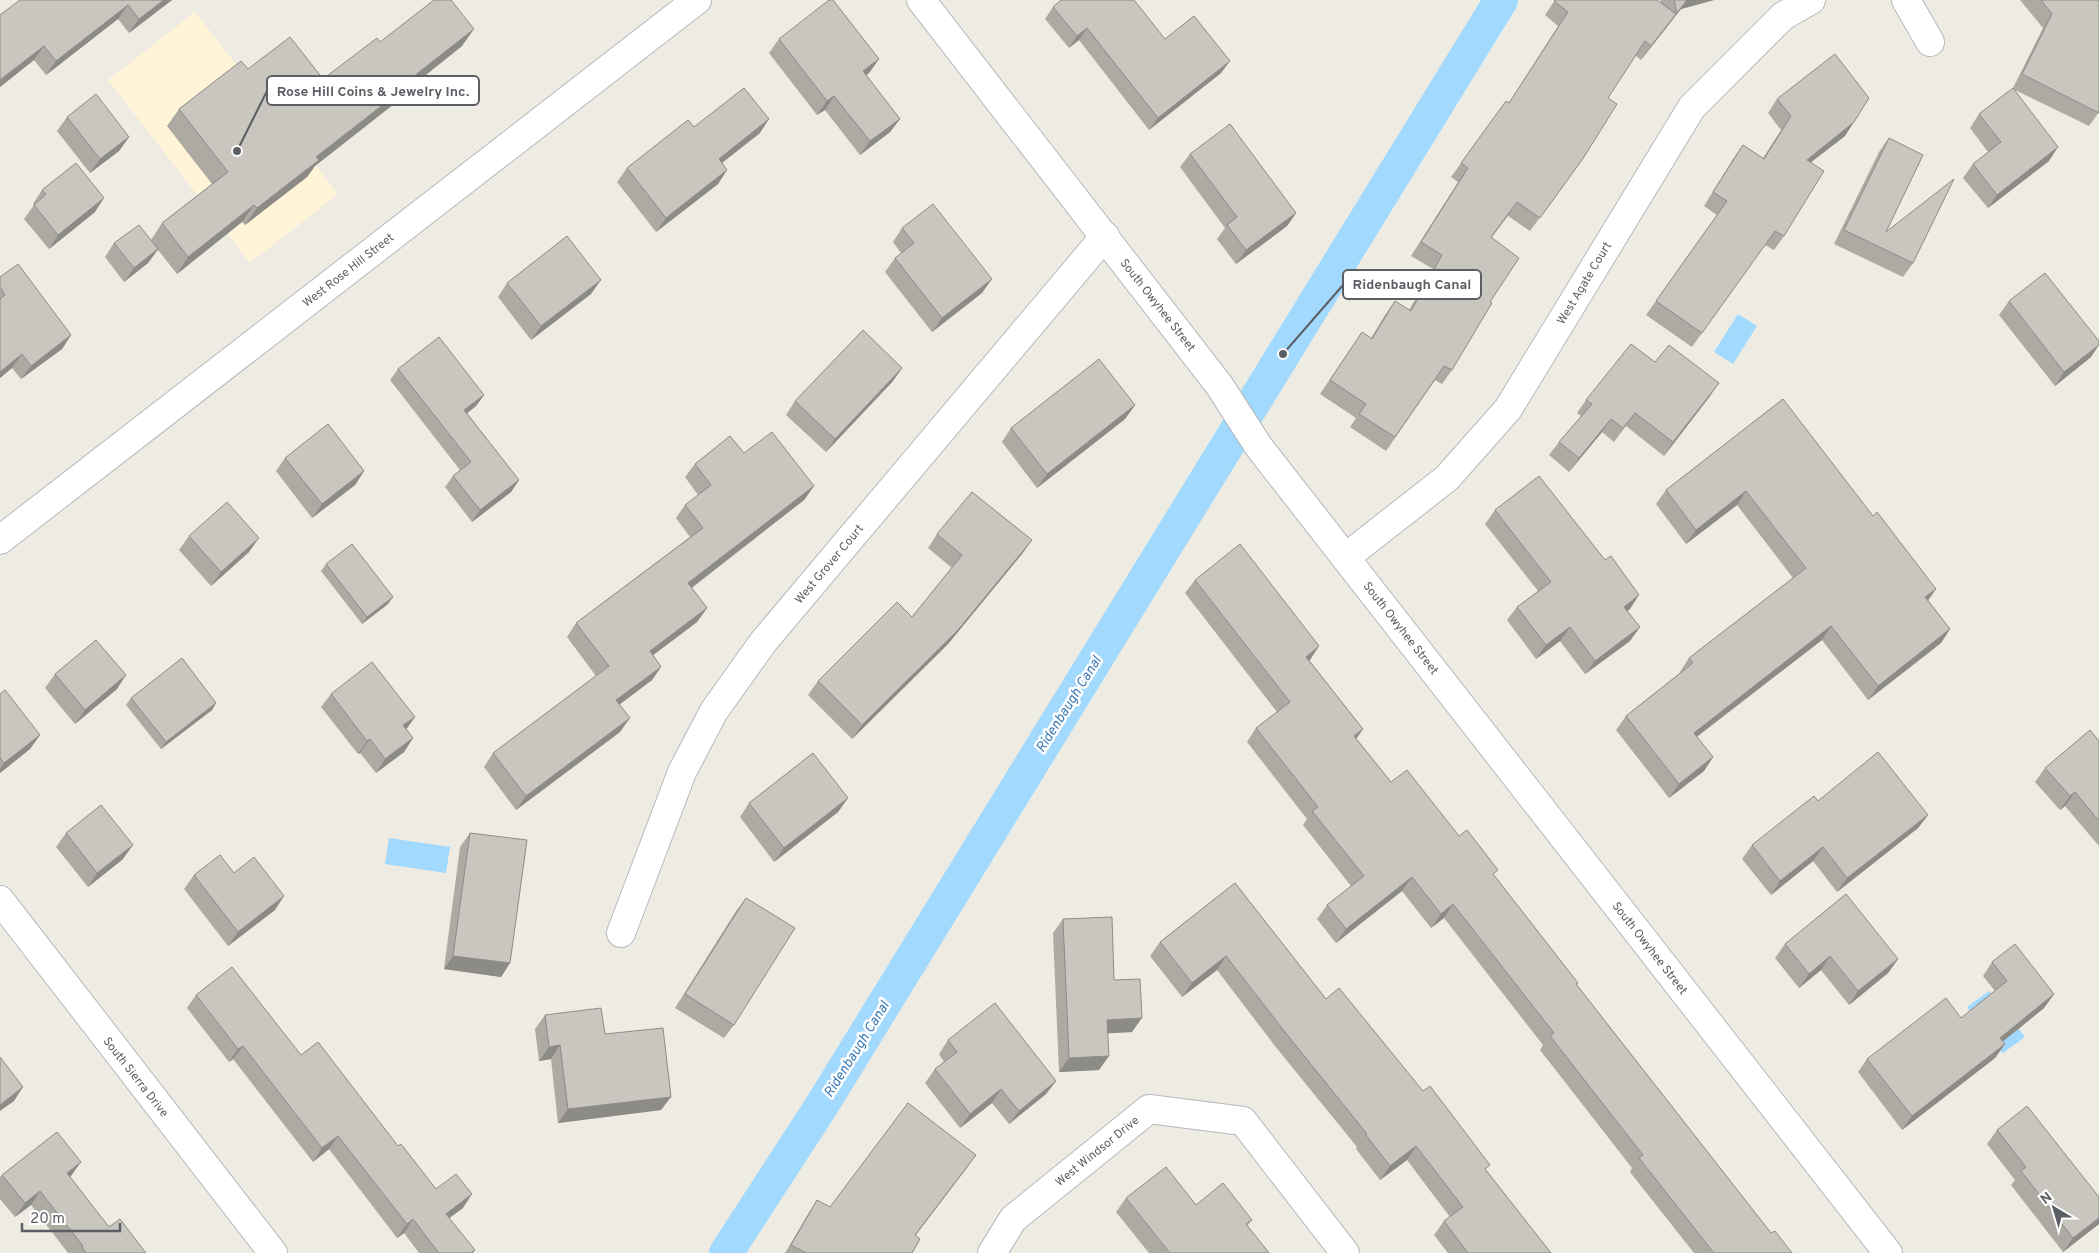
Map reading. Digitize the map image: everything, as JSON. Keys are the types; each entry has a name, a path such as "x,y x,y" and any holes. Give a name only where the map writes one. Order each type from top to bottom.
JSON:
{"street":[{"name":"West Rose Hill Street","path":"0,540 697,0"},
{"name":"South Owyhee Street","path":"921,0 1219,385 1259,447 1888,1253"},
{"name":"West Agate Court","path":"1346,557 1447,478 1508,409 1692,107 1783,16 1811,0"},
{"path":"1906,0 1930,42"},
{"name":"West Grover Court","path":"621,933 682,772 714,711 764,641 1105,236"},
{"name":"South Sierra Drive","path":"0,900 273,1253"},
{"name":"West Windsor Drive","path":"992,1253 1013,1219 1149,1109 1243,1121 1345,1253"}],"shaded area":[{"path":"195,12 338,194 250,263 108,80"}],"water":[{"path":"1738,314 1757,326 1733,364 1714,352"},
{"path":"389,838 450,847 446,873 385,864"},
{"path":"1989,991 2025,1037 2003,1053 1967,1007"}],"building":[{"path":"20,0 164,0 139,19 128,5 56,61 44,46 0,80 0,15"},
{"path":"434,0 451,0 474,29 409,80 411,83 316,157 319,160 257,208 254,205 188,257 162,223 228,172 179,109 241,61 248,69 290,37 323,79 377,38 380,42"},
{"path":"829,0 833,0 879,59 863,71 900,119 870,141 834,96 827,101 779,39"},
{"path":"1061,0 1134,0 1165,39 1194,16 1230,61 1158,118 1087,28 1077,36 1053,7"},
{"path":"1555,0 1657,0 1676,14 1651,46 1645,41 1608,98 1617,104 1584,157 1540,218 1517,202 1491,237 1519,258 1490,302 1492,303 1452,370 1444,366 1395,437 1359,414 1366,404 1330,380 1362,332 1372,339 1395,301 1411,311 1442,255 1421,242 1468,168 1461,163 1506,101 1509,103 1568,12"},
{"path":"1674,0 1687,0 1677,13"},
{"path":"2041,0 2099,0 2099,113 2022,74 2052,14"},
{"path":"1835,54 1869,98 1854,122 1807,160 1824,171 1784,236 1775,231 1702,333 1656,301 1727,201 1713,192 1743,145 1764,159 1791,116 1777,99"},
{"path":"744,88 769,119 719,159 727,170 666,218 627,168 688,120 694,127"},
{"path":"2013,88 2058,147 1997,195 1973,164 2001,142 1979,114"},
{"path":"96,94 129,137 100,159 67,117"},
{"path":"1230,124 1296,213 1246,250 1227,225 1237,217 1190,154"},
{"path":"1889,138 1923,155 1886,232 1954,179 1913,263 1844,230"},
{"path":"76,163 104,198 58,235 34,205 46,194 42,190"},
{"path":"933,204 992,279 942,318 895,258 914,243 902,228"},
{"path":"139,225 158,249 134,268 114,243"},
{"path":"567,236 601,280 541,326 507,283"},
{"path":"18,264 71,335 31,366 22,354 0,372 0,299 5,295 0,287 0,277"},
{"path":"2045,273 2099,341 2099,345 2064,372 2009,301"},
{"path":"863,330 902,368 835,439 795,401"},
{"path":"439,337 484,395 464,410 519,480 480,510 453,476 471,462 398,369"},
{"path":"1631,344 1655,362 1669,345 1719,383 1673,442 1635,413 1623,428 1611,419 1579,458 1559,442 1592,404 1586,400"},
{"path":"1099,359 1135,405 1047,474 1011,428"},
{"path":"1783,399 1873,516 1877,512 1936,589 1925,597 1950,629 1878,686 1831,626 1694,733 1713,757 1679,784 1626,716 1693,663 1689,658 1806,568 1746,491 1696,530 1666,490"},
{"path":"328,424 364,471 322,504 285,458"},
{"path":"772,432 814,486 688,583 707,608 650,651 661,667 616,700 630,718 526,796 493,753 609,666 576,623 703,528 685,505 711,485 695,464 730,436 744,453"},
{"path":"1539,476 1605,560 1611,556 1639,595 1624,607 1640,627 1595,661 1570,627 1546,645 1517,607 1551,582 1495,510"},
{"path":"972,492 1032,540 958,630 862,725 818,681 897,602 912,617 962,555 937,534"},
{"path":"227,502 259,538 221,572 189,536"},
{"path":"352,544 393,597 367,617 326,564"},
{"path":"1240,544 1319,646 1306,657 1363,729 1354,736 1391,782 1407,770 1459,836 1467,830 1498,870 1493,874 1578,983 1576,984 1771,1233 1775,1231 1792,1253 1714,1253 1639,1158 1643,1155 1550,1036 1554,1033 1453,904 1441,914 1412,877 1346,929 1327,905 1364,876 1312,811 1318,807 1256,728 1290,702 1195,580"},
{"path":"96,640 126,675 85,710 55,674"},
{"path":"182,658 216,703 166,742 131,698"},
{"path":"372,662 415,717 403,725 413,738 385,759 370,739 367,741 331,694"},
{"path":"5,690 40,735 4,763 0,758 0,694"},
{"path":"2090,730 2099,741 2099,821 2075,792 2070,796 2045,768"},
{"path":"1878,752 1928,815 1847,878 1823,847 1780,881 1752,845 1814,796 1818,801"},
{"path":"813,753 848,798 784,848 749,803"},
{"path":"101,805 133,845 97,873 66,833"},
{"path":"470,833 527,840 510,963 453,956"},
{"path":"220,855 234,873 254,857 284,896 238,932 194,875"},
{"path":"1235,883 1326,999 1339,988 1423,1091 1430,1086 1490,1165 1485,1169 1551,1253 1468,1253 1444,1221 1463,1207 1416,1146 1390,1166 1367,1134 1226,956 1192,983 1160,942"},
{"path":"1846,894 1898,959 1858,991 1830,956 1809,974 1785,944"},
{"path":"746,898 795,928 734,1025 685,994"},
{"path":"1112,917 1114,980 1140,979 1142,1018 1107,1020 1109,1056 1069,1058 1063,919"},
{"path":"2015,944 2054,994 2000,1038 2005,1044 1912,1116 1867,1059 1946,998 1961,1018 2007,981 1992,962"},
{"path":"232,967 301,1055 318,1042 398,1146 401,1144 436,1189 456,1174 472,1194 446,1214 475,1250 471,1253 439,1253 413,1219 407,1224 338,1136 322,1148 243,1046 238,1049 196,995"},
{"path":"995,1003 1056,1081 1019,1111 1001,1089 970,1114 935,1069 957,1052 948,1040"},
{"path":"601,1008 605,1034 663,1028 671,1097 568,1109 560,1045 549,1047 545,1015"},
{"path":"0,1057 23,1087 0,1105"},
{"path":"908,1103 976,1155 915,1235 920,1239 912,1253 806,1253 791,1245 817,1200 830,1207"},
{"path":"2027,1106 2099,1197 2099,1218 2073,1238 2021,1171 2026,1167 1997,1130"},
{"path":"57,1132 81,1162 67,1173 109,1227 120,1219 146,1253 86,1253 83,1246 40,1191 25,1203 2,1175"},
{"path":"1166,1167 1196,1205 1223,1183 1252,1220 1246,1224 1269,1253 1170,1253 1126,1198"}],"waterway":[{"name":"Ridenbaugh Canal","path":"726,1253 822,1105 1501,0"}],"place":[{"name":"Rose Hill Coins & Jewelry Inc.","path":"237,151"},
{"name":"Ridenbaugh Canal","path":"1283,354"}]}
